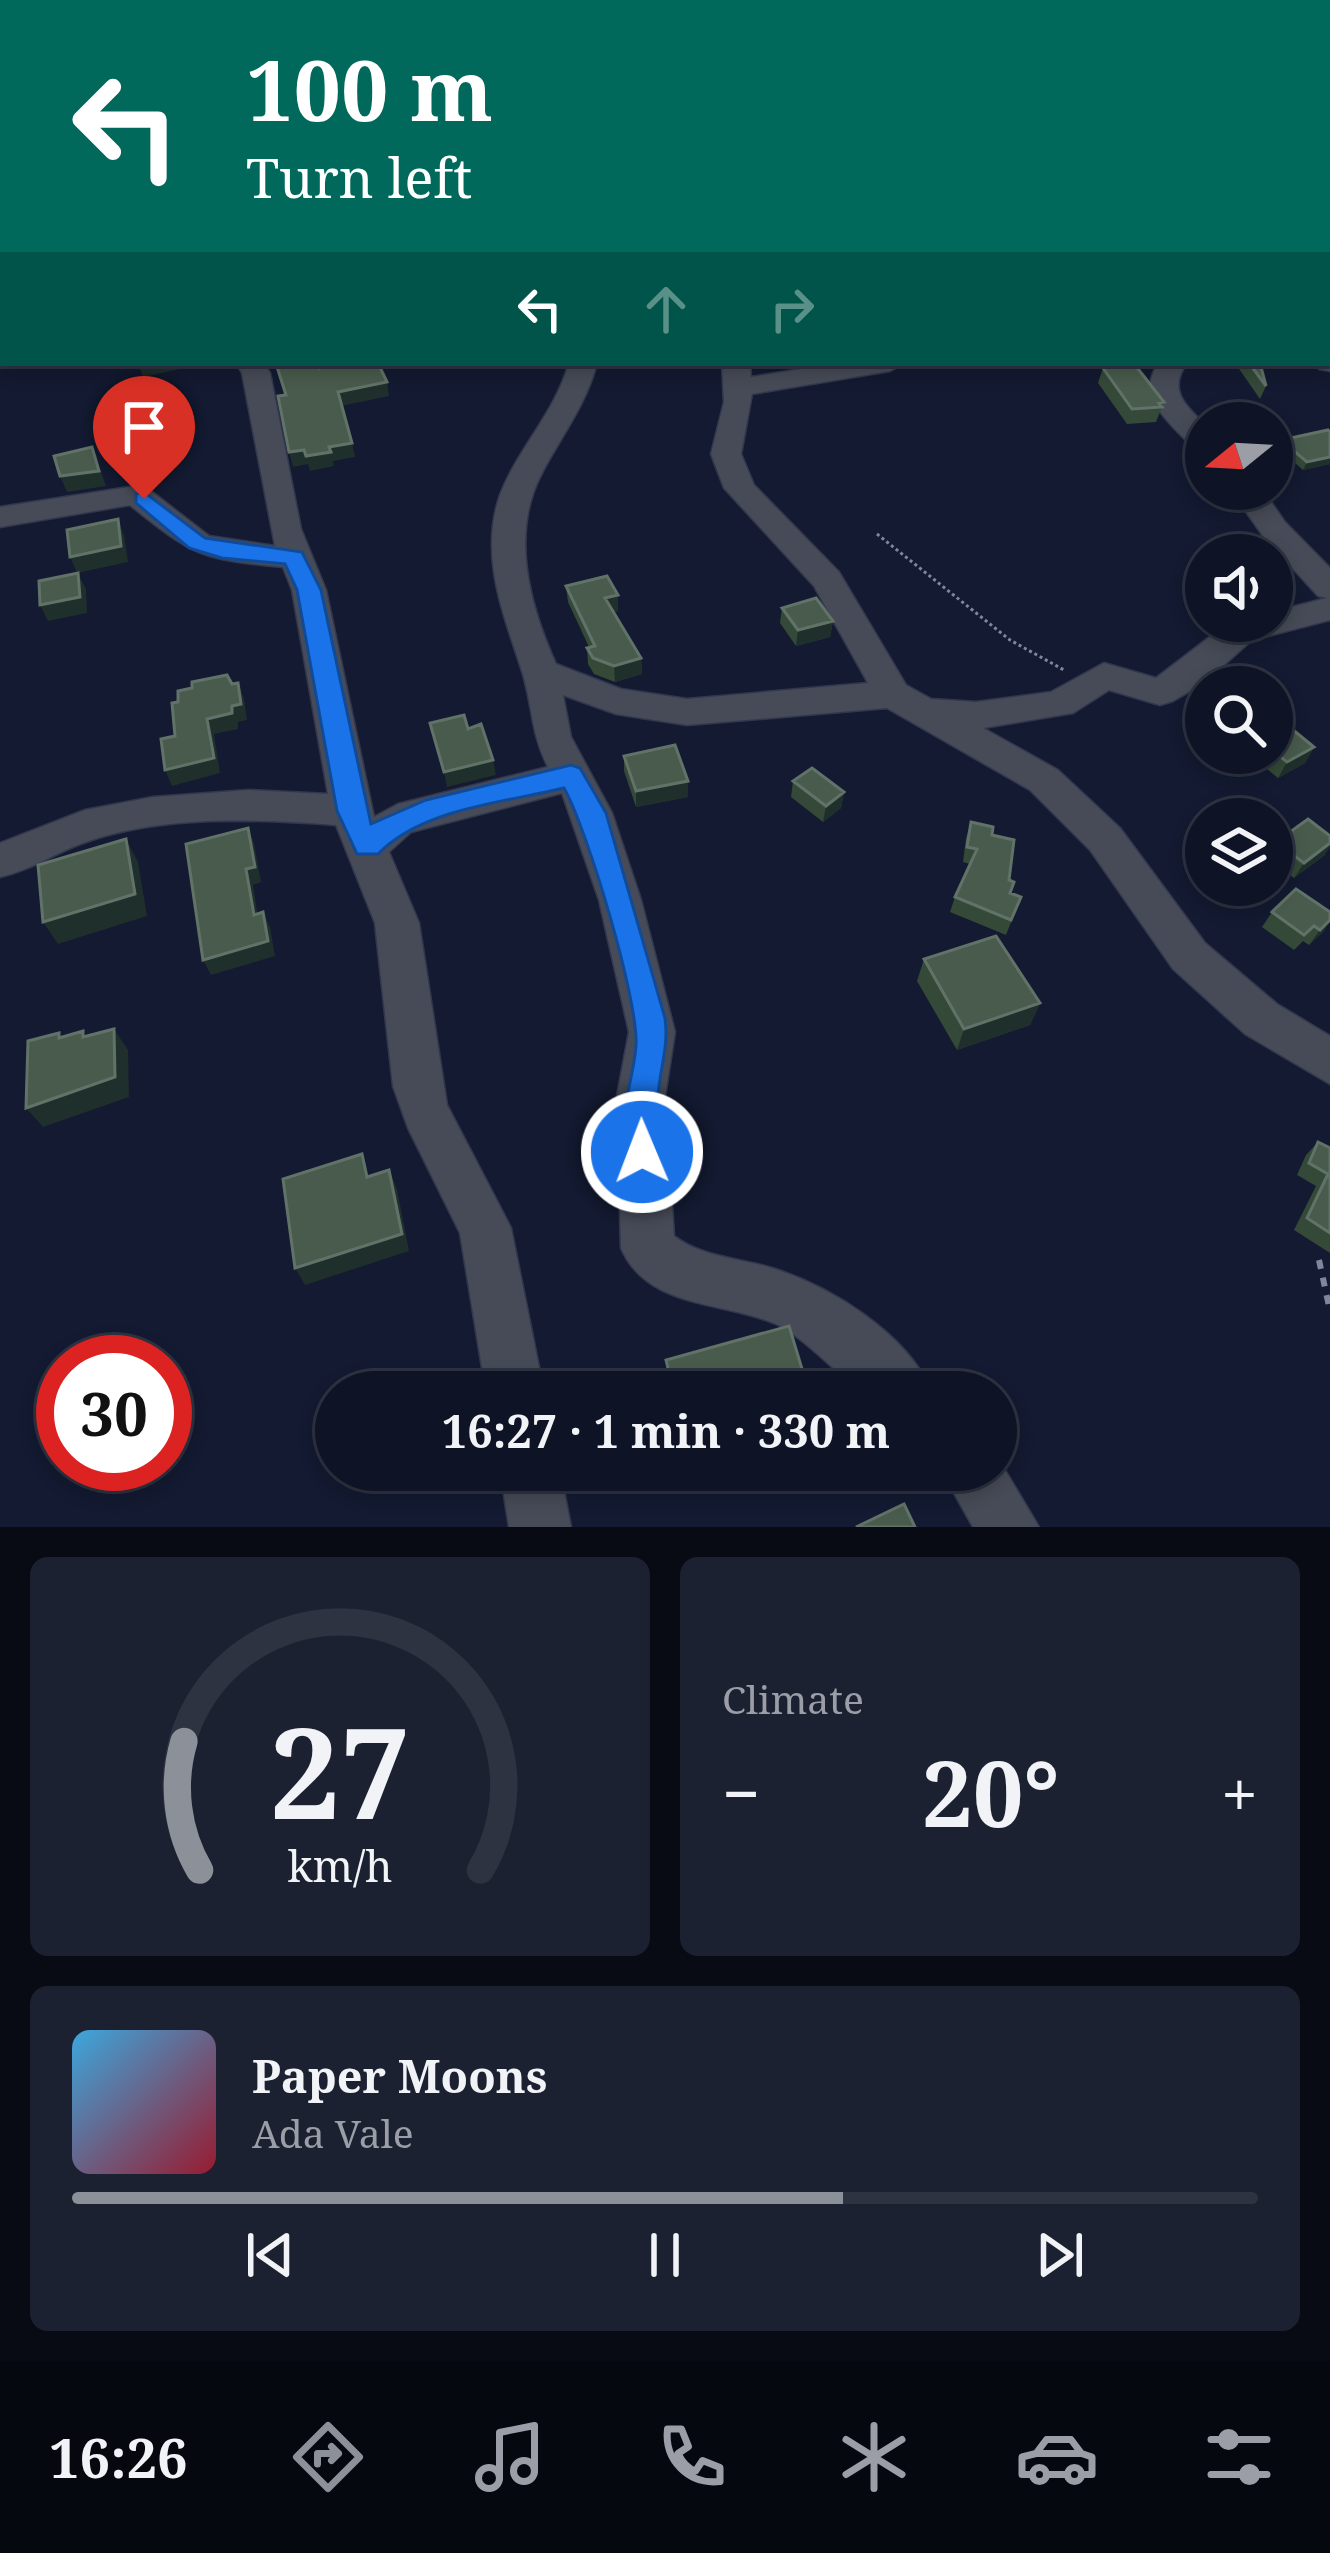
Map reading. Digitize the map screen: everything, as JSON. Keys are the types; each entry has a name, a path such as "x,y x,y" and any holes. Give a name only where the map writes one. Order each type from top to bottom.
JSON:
{"street":[{"path":"252,366 293,557 309,590 359,829 400,937 417,1086 425,1112 484,1228 511,1371"},
{"path":"582,366 575,393 517,492 512,515 513,603 541,672 548,723 592,813 620,900 652,1032 640,1096 648,1248 671,1268 746,1286 812,1313 879,1371"},
{"path":"852,366 736,375 726,454 740,488 827,580 909,703 1044,780 1105,838 1190,956 1261,1019 1330,1062"},
{"path":"1171,366 1163,376 1164,398 1185,420"},
{"path":"0,517 136,495 197,543 222,551 293,557"},
{"path":"1261,510 1330,588"},
{"path":"541,672 616,700 687,712 909,703 976,715 1060,704 1092,681 1110,676 1160,692 1191,674 1240,631 1330,609"},
{"path":"0,860 37,851 85,826 230,802 359,829 387,827 426,811 571,776"},
{"path":"534,1491 540,1527"},
{"path":"985,1491 1008,1527"}],"path":[{"path":"877,534 1018,646 1092,681"},
{"path":"1319,1260 1330,1311"}],"building":[{"path":"379,366 387,382 338,392 352,443 306,456 304,450 289,452 278,396 286,395 277,367"},
{"path":"1136,366 1164,402 1159,403 1162,407 1132,409 1103,368"},
{"path":"1251,366 1261,366 1266,386"},
{"path":"1328,430 1330,457 1307,462 1293,450 1293,437"},
{"path":"92,447 99,471 60,476 54,456"},
{"path":"118,519 121,546 70,557 67,530"},
{"path":"78,573 80,597 40,605 39,581"},
{"path":"607,576 618,595 605,598 641,658 614,666 593,658 587,648 595,646 566,586"},
{"path":"816,598 833,621 798,630 782,608"},
{"path":"227,675 232,684 238,683 241,704 232,706 232,713 207,719 214,758 165,770 161,739 175,736 172,703 178,702 178,691 192,688 192,682"},
{"path":"464,715 468,729 481,724 493,760 444,772 430,723"},
{"path":"1293,730 1314,747 1293,759"},
{"path":"675,745 688,781 636,791 624,756"},
{"path":"812,768 844,792 826,806 793,781"},
{"path":"1308,819 1330,836 1330,843 1304,863 1293,855 1293,830"},
{"path":"971,822 993,827 992,835 1014,840 1010,893 1021,897 1011,920 955,897 977,849 967,847"},
{"path":"248,828 255,867 246,869 254,915 263,912 268,941 203,960 186,844"},
{"path":"126,839 135,894 43,922 38,865"},
{"path":"1296,889 1330,912 1330,920 1320,930 1314,926 1304,935 1272,912 1278,906 1293,906"},
{"path":"996,936 1040,1003 964,1029 924,959"},
{"path":"114,1029 115,1077 26,1108 28,1041 83,1031 83,1037"},
{"path":"1318,1142 1330,1148 1330,1233 1307,1218 1328,1174 1309,1163"},
{"path":"362,1154 367,1177 389,1170 402,1234 295,1268 283,1179"},
{"path":"789,1326 803,1371 669,1371 666,1360"},
{"path":"904,1504 915,1527 856,1527"}],"route":[{"path":"144,499 197,543 222,551 293,557 309,590 351,811 368,846 398,820 571,776 592,813 620,900 652,1032 640,1096 642,1152"}]}
